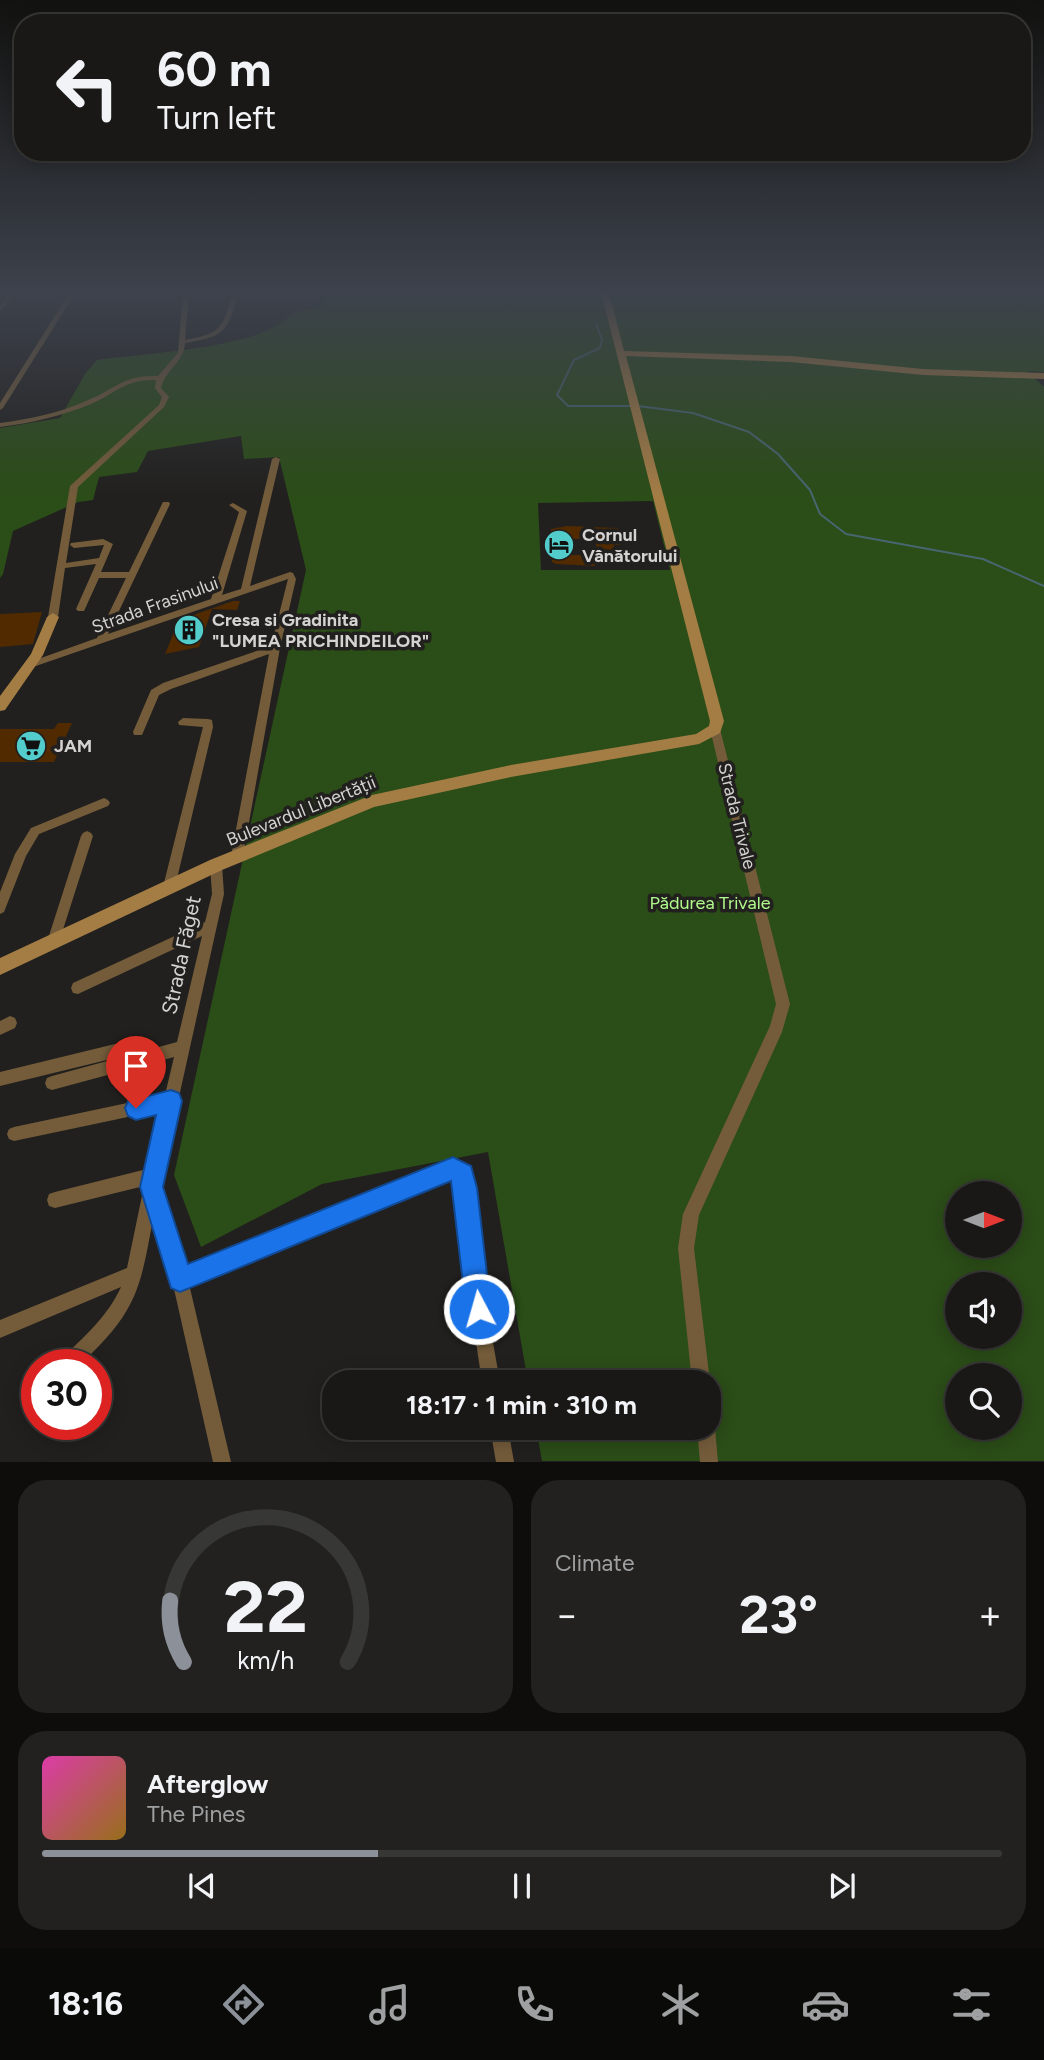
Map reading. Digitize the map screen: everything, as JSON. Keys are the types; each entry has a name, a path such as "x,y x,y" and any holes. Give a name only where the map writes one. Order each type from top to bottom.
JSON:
{"main road":[{"name":"Strada Trivale","path":"624,360 717,721 715,729"},
{"path":"800,360 923,372 1042,377"},
{"path":"0,706 30,666 53,617"},
{"name":"Bulevardul Libertății","path":"0,967 216,865 373,801 499,773 699,739 715,729"}],"street":[{"path":"0,408 30,360"},
{"path":"53,617 69,502 74,486 162,406 166,397 158,388 160,378 176,360"},
{"path":"0,425 53,415 93,401 134,377 160,378"},
{"path":"244,589 276,459"},
{"path":"102,640 166,504"},
{"path":"216,599 243,511 233,505"},
{"path":"74,545 107,542 109,547 81,609"},
{"path":"62,566 103,560"},
{"path":"96,575 132,575"},
{"name":"Strada Frasinului","path":"30,666 290,575 292,579 275,648"},
{"path":"138,732 155,693 167,686 275,648 237,856"},
{"path":"169,887 208,727 208,723 183,722"},
{"name":"Strada Trivale","path":"700,1370 686,1248 687,1228 712,1167 778,1027 783,1004 715,729"},
{"path":"0,908 21,854 34,831 104,803"},
{"path":"53,942 87,836"},
{"name":"Strada Făget","path":"85,1349 117,1311 127,1293 218,894 216,865"},
{"path":"78,988 211,926"},
{"path":"52,1083 184,1047"},
{"path":"0,1079 115,1051"},
{"path":"14,1135 171,1101"},
{"path":"180,1280 453,1168 462,1174 465,1188 489,1370"},
{"path":"55,1200 152,1182 180,1280 222,1461"},
{"path":"0,1329 132,1274"},
{"path":"501,1440 505,1461"},
{"path":"707,1440 709,1461"}],"green space":[{"name":"Pădurea Trivale","path":"97,360 1044,360 1044,372 1027,371 1044,387 1044,1461 542,1461 538,1440 721,1440 721,1370 526,1370 488,1152 322,1184 201,1247 174,1175 306,570 279,457 244,459 241,436 148,451 137,472 99,477 93,500 78,502 13,531 0,578 0,428 60,418 85,374","holes":["653,501 670,570 541,570 538,503"]}],"building":[{"name":"Cornul Vânătorului","path":"567,526 618,528 620,545 614,545 614,550 596,549 596,539 569,539 570,555 594,555 595,566 556,564 552,562 552,552 548,552 547,539 551,539 551,529"},
{"name":"Cresa si Gradinita \"LUMEA PRICHINDEILOR\"","path":"233,601 240,601 237,610 212,609 199,647 165,654 179,620"},
{"path":"42,612 33,644 0,647 0,614"},
{"name":"JAM","path":"58,723 72,723 54,762 0,762 0,729 54,729"}],"waterway":[{"path":"574,360 557,395 568,406 631,406"},
{"path":"638,406 693,413 749,432 778,454 810,490 820,514 846,534 983,559 1044,586"}],"place":[{"name":"Cornul Vânătorului","path":"559,545"},
{"name":"Cresa si Gradinita \"LUMEA PRICHINDEILOR\"","path":"189,630"},
{"name":"JAM","path":"31,746"}],"route":[{"path":"136,1108 171,1101 152,1176 152,1187 157,1212 170,1242 180,1280 453,1168 462,1174 465,1188 479,1309"}]}
